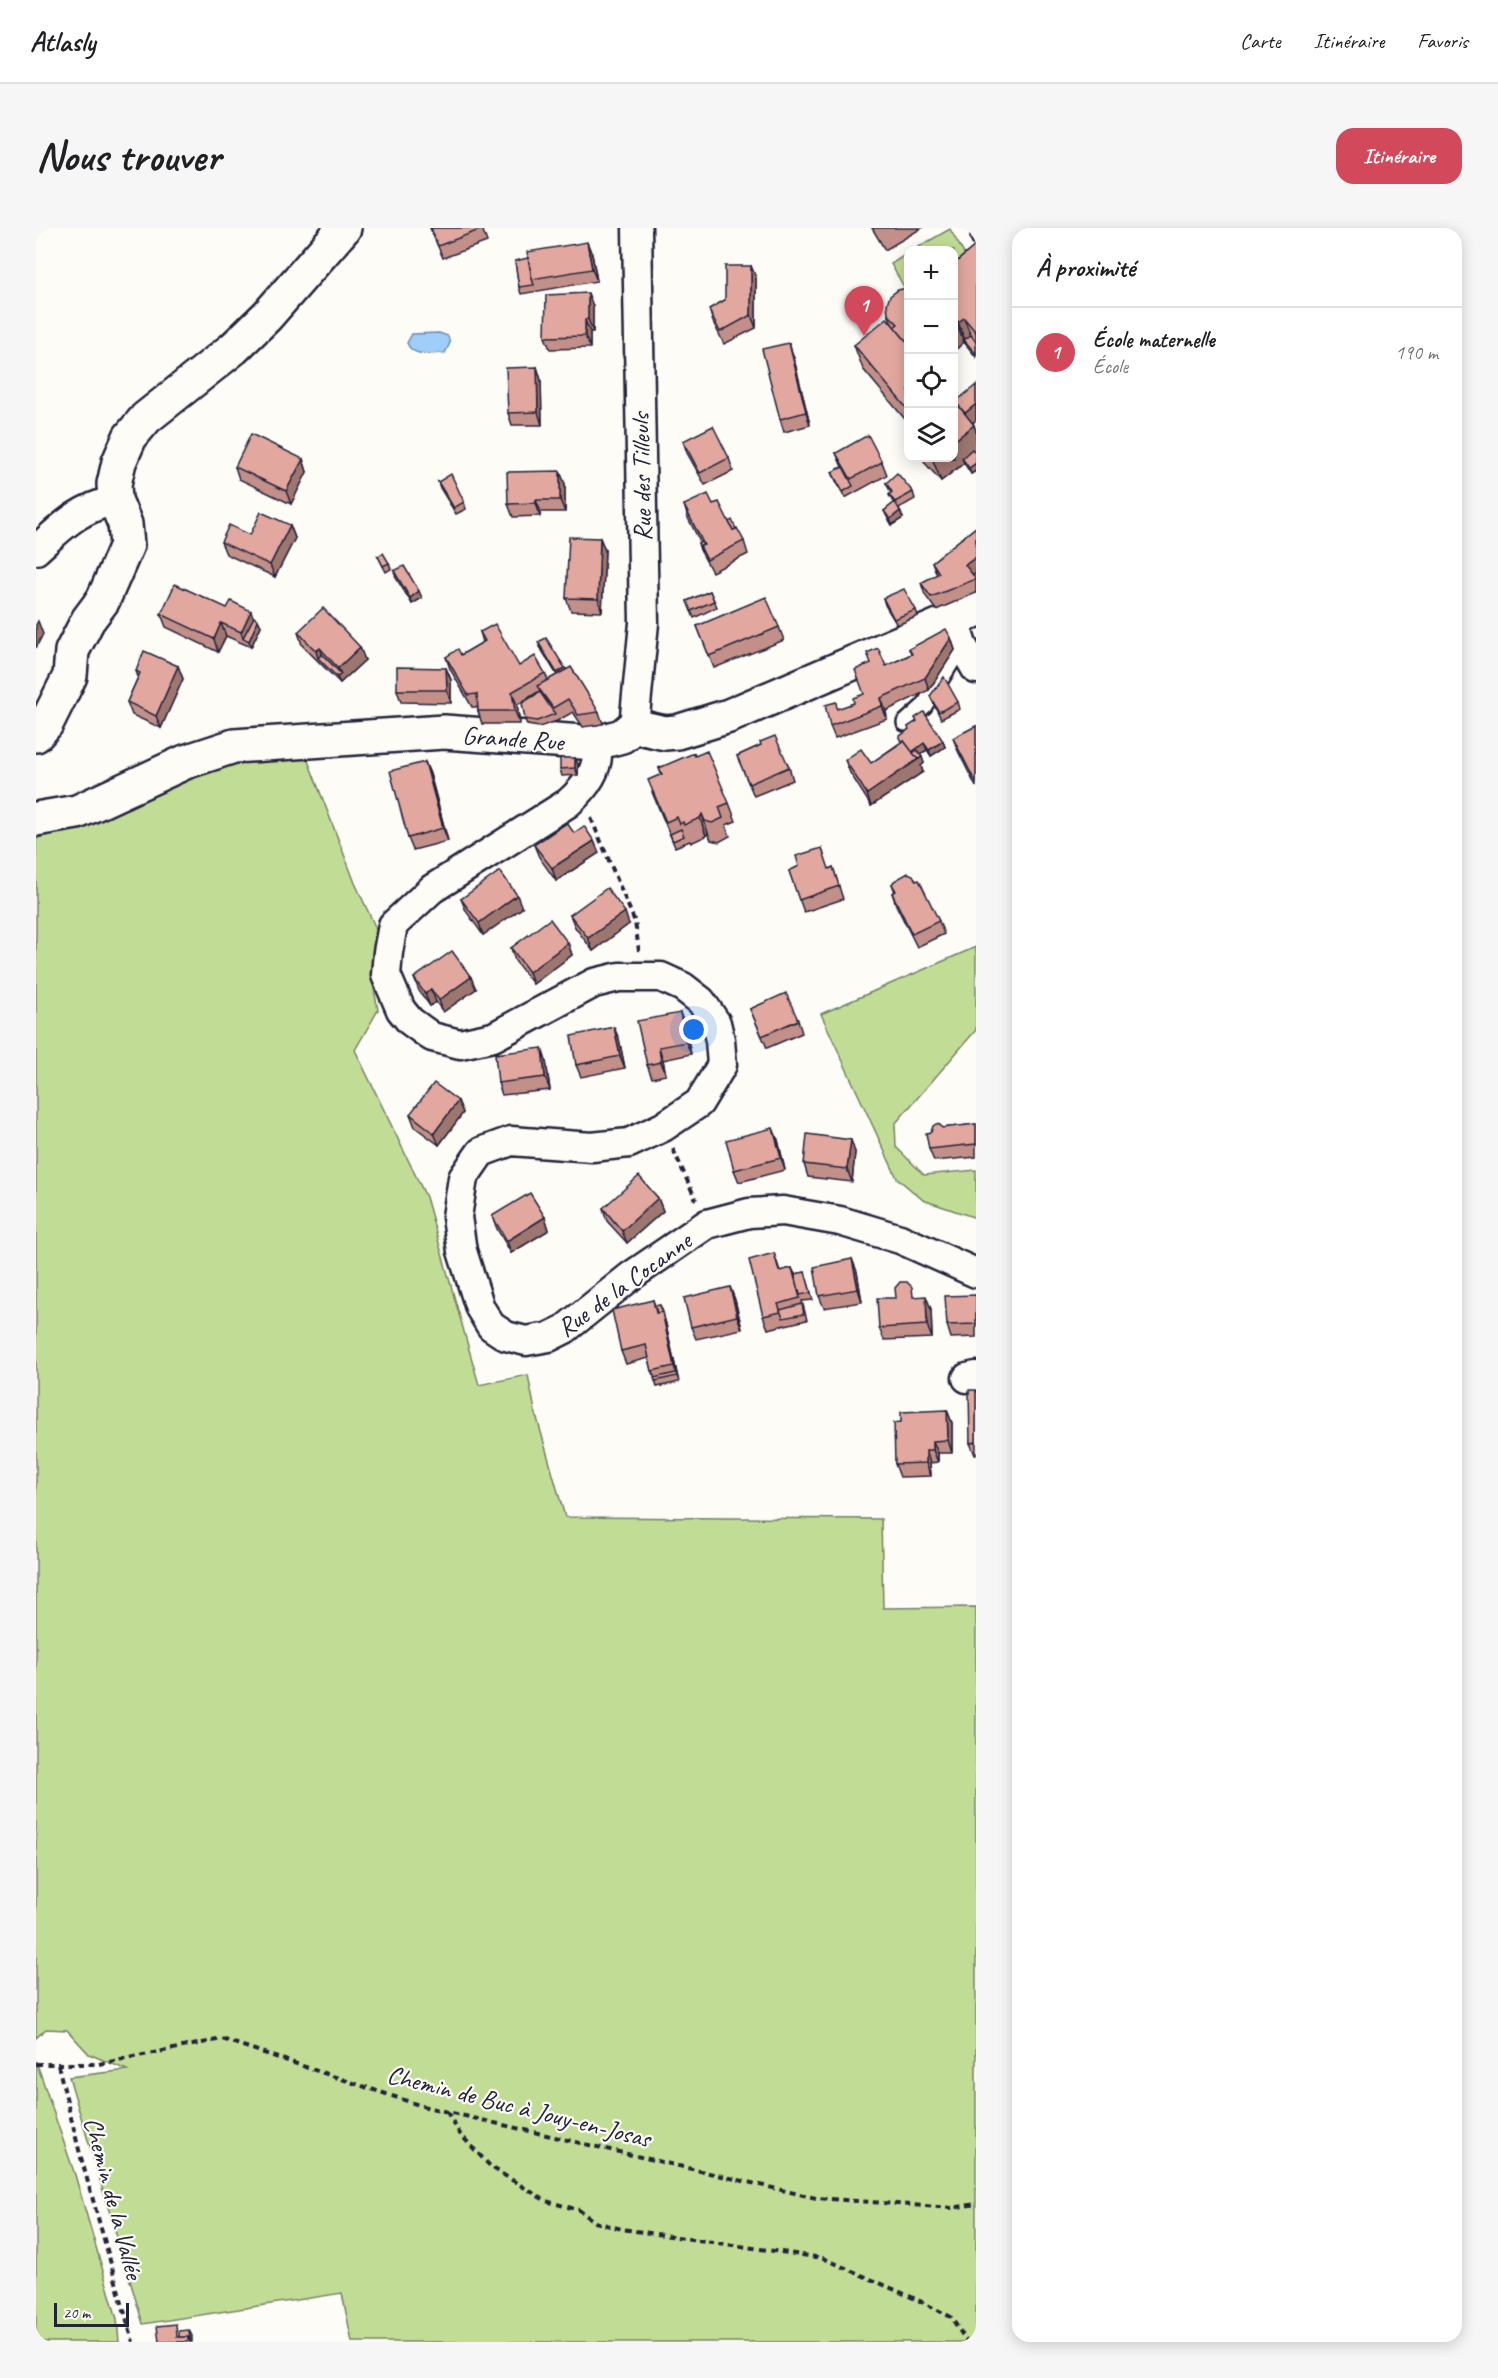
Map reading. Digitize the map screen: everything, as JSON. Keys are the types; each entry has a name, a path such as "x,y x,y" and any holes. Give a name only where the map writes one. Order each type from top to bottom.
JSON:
{"street":[{"path":"36,735 46,724 70,676 72,651 88,620 103,600 127,545 125,524 115,500 114,484 119,462 130,437 146,418 234,348 301,279 344,228"},
{"name":"Rue des Tilleuls","path":"634,726 644,623 637,228"},
{"path":"36,550 71,519 90,506 115,500"},
{"path":"634,726 665,733 677,732 729,716 893,644 967,636"},
{"name":"Grande Rue","path":"36,819 77,812 185,762 234,746 444,732 596,743 622,736 634,726"},
{"name":"Rue de la Cocanne","path":"596,743 595,769 580,792 568,803 432,889 393,926 386,975 401,1010 410,1021 432,1037 460,1044 493,1036 594,983 619,977 661,977 683,987 701,1001 716,1023 722,1065 699,1103 663,1127 629,1143 592,1147 511,1141 481,1152 463,1179 456,1217 462,1251 480,1308 491,1326 506,1336 526,1341 549,1337 565,1329 631,1276 707,1224 749,1213 783,1211 840,1221 900,1239 976,1273"}],"lane":[{"path":"905,723 924,706 967,636"}],"path":[{"path":"580,792 635,922 643,976"},
{"path":"663,1127 707,1224"},
{"name":"Chemin de Buc à Jouy-en-Josas","path":"36,2064 99,2064 222,2038 422,2106 816,2198 952,2208 976,2204"},
{"name":"Chemin de la Vallée","path":"58,2065 80,2154 133,2342"},
{"path":"447,2111 460,2134 490,2167 546,2201 579,2210 595,2222 622,2229 823,2258 918,2300 951,2318 967,2342"}],"green space":[{"path":"950,229 971,266 958,274 958,246 920,246"},
{"path":"904,256 904,287 891,264"},
{"path":"305,753 355,883 378,933 371,974 378,1010 355,1050 426,1197 479,1385 528,1375 535,1411 565,1517 881,1519 883,1608 976,1607 976,2342 352,2342 342,2293 143,2324 69,2077 127,2070 89,2054 67,2030 46,2029 36,2038 36,839 220,764"},
{"path":"976,947 976,1030 895,1124 896,1147 924,1175 976,1170 976,1218 923,1200 897,1178 821,1014"},
{"path":"36,2061 75,2175 117,2319 119,2342 36,2342"}],"water":[{"path":"439,333 448,336 450,343 445,353 418,353 407,343 412,334"}],"building":[{"path":"431,228 482,228 482,229 438,246"},
{"path":"971,228 976,229 975,246 970,239"},
{"path":"587,242 592,269 532,279 527,252"},
{"path":"976,245 976,332 964,318 958,322 958,261"},
{"path":"528,258 534,285 519,287 515,261"},
{"path":"725,266 751,266 751,315 720,332 709,309 725,300"},
{"path":"904,289 904,338 894,327 898,324 888,314 887,304 890,296"},
{"path":"588,293 588,319 585,320 585,336 545,337 546,295"},
{"path":"887,318 904,338 904,405 854,345"},
{"path":"971,335 976,342 976,354 964,340"},
{"path":"789,343 806,412 780,419 762,349"},
{"path":"537,367 538,412 508,413 506,368"},
{"path":"976,385 976,404 965,413 958,405 958,400"},
{"path":"958,405 974,425 958,438"},
{"path":"713,426 729,458 700,473 683,441"},
{"path":"251,434 303,459 286,491 235,467"},
{"path":"868,435 882,462 851,479 836,453"},
{"path":"972,449 976,454 976,463 969,468 962,458"},
{"path":"843,467 853,486 843,492 832,472"},
{"path":"560,471 560,500 536,500 536,503 508,504 507,472"},
{"path":"897,473 913,492 895,502 889,495 892,492 886,483"},
{"path":"451,474 464,502 454,508 438,482"},
{"path":"708,494 713,504 719,502 733,530 737,528 744,541 707,560 700,546 704,545 684,505"},
{"path":"895,502 900,511 890,519 884,511"},
{"path":"261,512 290,525 270,565 221,542 229,525 250,535"},
{"path":"732,520 736,529 733,530 729,522"},
{"path":"976,527 976,557 965,565 976,579 931,597 921,583 939,573 932,562"},
{"path":"569,537 600,538 598,599 566,598"},
{"path":"383,553 389,563 383,566 378,556"},
{"path":"404,566 419,591 410,598 394,571"},
{"path":"175,584 227,608 231,601 251,611 241,632 221,623 214,639 161,614"},
{"path":"904,589 916,610 894,619 883,598"},
{"path":"710,591 714,601 691,611 687,601"},
{"path":"766,597 779,627 709,656 697,626"},
{"path":"323,608 360,647 338,668 320,648 316,651 298,632"},
{"path":"254,617 258,620 249,641 243,638"},
{"path":"495,624 519,666 535,656 545,673 512,692 515,711 478,711 477,694 468,695 446,657 458,649 461,655 485,641 480,632"},
{"path":"946,629 951,638 925,678 881,698 882,706 830,726 825,705 836,702 837,709 854,703 853,698 864,694 855,670 871,663 867,653 878,648 886,666 912,654 909,649"},
{"path":"546,638 565,668 557,673 538,642"},
{"path":"144,651 178,666 156,716 127,702 140,673 136,671"},
{"path":"322,654 341,674 337,677 318,658"},
{"path":"397,667 446,668 447,690 397,690"},
{"path":"571,667 599,712 578,715 568,699 553,708 537,686"},
{"path":"944,677 958,702 939,712 930,696"},
{"path":"540,692 555,714 537,721 525,719 522,703"},
{"path":"924,712 943,741 929,750 924,743 912,752 899,737 917,721 915,718"},
{"path":"976,726 976,783 953,738"},
{"path":"775,736 789,767 749,784 737,756"},
{"path":"904,741 918,759 867,794 845,760 861,749 871,763"},
{"path":"917,750 922,757 917,760 913,753"},
{"path":"707,751 729,803 719,807 723,818 712,823 705,821 702,814 700,818 684,825 683,822 680,824 677,817 666,822 648,780 662,774 659,768 694,753 695,756"},
{"path":"560,758 575,758 575,768 560,769"},
{"path":"425,762 443,828 408,838 390,771"},
{"path":"567,823 574,833 584,826 594,841 552,868 534,845"},
{"path":"681,829 684,836 673,841 670,834"},
{"path":"822,848 829,869 833,867 839,886 799,900 789,871 799,866 796,856"},
{"path":"500,871 517,895 479,923 461,899"},
{"path":"908,873 913,875 916,881 919,880 939,921 912,934 892,893 896,891 892,884 894,881"},
{"path":"607,888 625,912 588,938 570,915"},
{"path":"550,919 568,943 529,972 511,948"},
{"path":"452,951 471,977 439,1000 431,989 425,994 414,978"},
{"path":"786,993 798,1020 762,1036 750,1009"},
{"path":"680,1013 686,1042 659,1047 661,1062 647,1065 637,1021"},
{"path":"614,1027 620,1056 576,1065 571,1036"},
{"path":"542,1048 545,1077 498,1083 495,1054"},
{"path":"434,1083 458,1101 434,1133 410,1114"},
{"path":"936,1124 942,1128 976,1124 976,1144 929,1149 926,1133 931,1132"},
{"path":"773,1128 781,1158 734,1170 726,1140"},
{"path":"807,1134 851,1140 847,1169 804,1164"},
{"path":"639,1176 658,1198 622,1231 603,1208"},
{"path":"530,1193 545,1217 507,1241 492,1216"},
{"path":"774,1253 779,1271 792,1268 800,1298 778,1304 781,1312 763,1316 749,1260"},
{"path":"852,1259 858,1289 819,1296 814,1267"},
{"path":"805,1272 811,1293 800,1295 795,1274"},
{"path":"900,1282 907,1282 912,1287 913,1297 926,1296 927,1325 879,1328 877,1298 896,1298 895,1288"},
{"path":"730,1287 737,1316 691,1327 684,1298"},
{"path":"976,1295 976,1324 947,1325 945,1296"},
{"path":"653,1300 656,1313 662,1312 674,1366 652,1371 646,1345 621,1351 612,1310"},
{"path":"802,1304 804,1314 783,1318 780,1310"},
{"path":"660,1305 664,1318 662,1312 657,1313 655,1306"},
{"path":"676,1373 677,1376 655,1381 654,1378"},
{"path":"969,1390 976,1390 976,1442 970,1443"},
{"path":"947,1410 948,1440 933,1441 933,1450 926,1450 926,1463 895,1464 894,1423 901,1422 901,1412"},
{"path":"176,2324 177,2337 188,2337 188,2342 159,2342 157,2326"},
{"path":"189,2330 190,2342 188,2337 179,2337 179,2331"}],"place":[{"name":"École maternelle","path":"864,336"}]}
